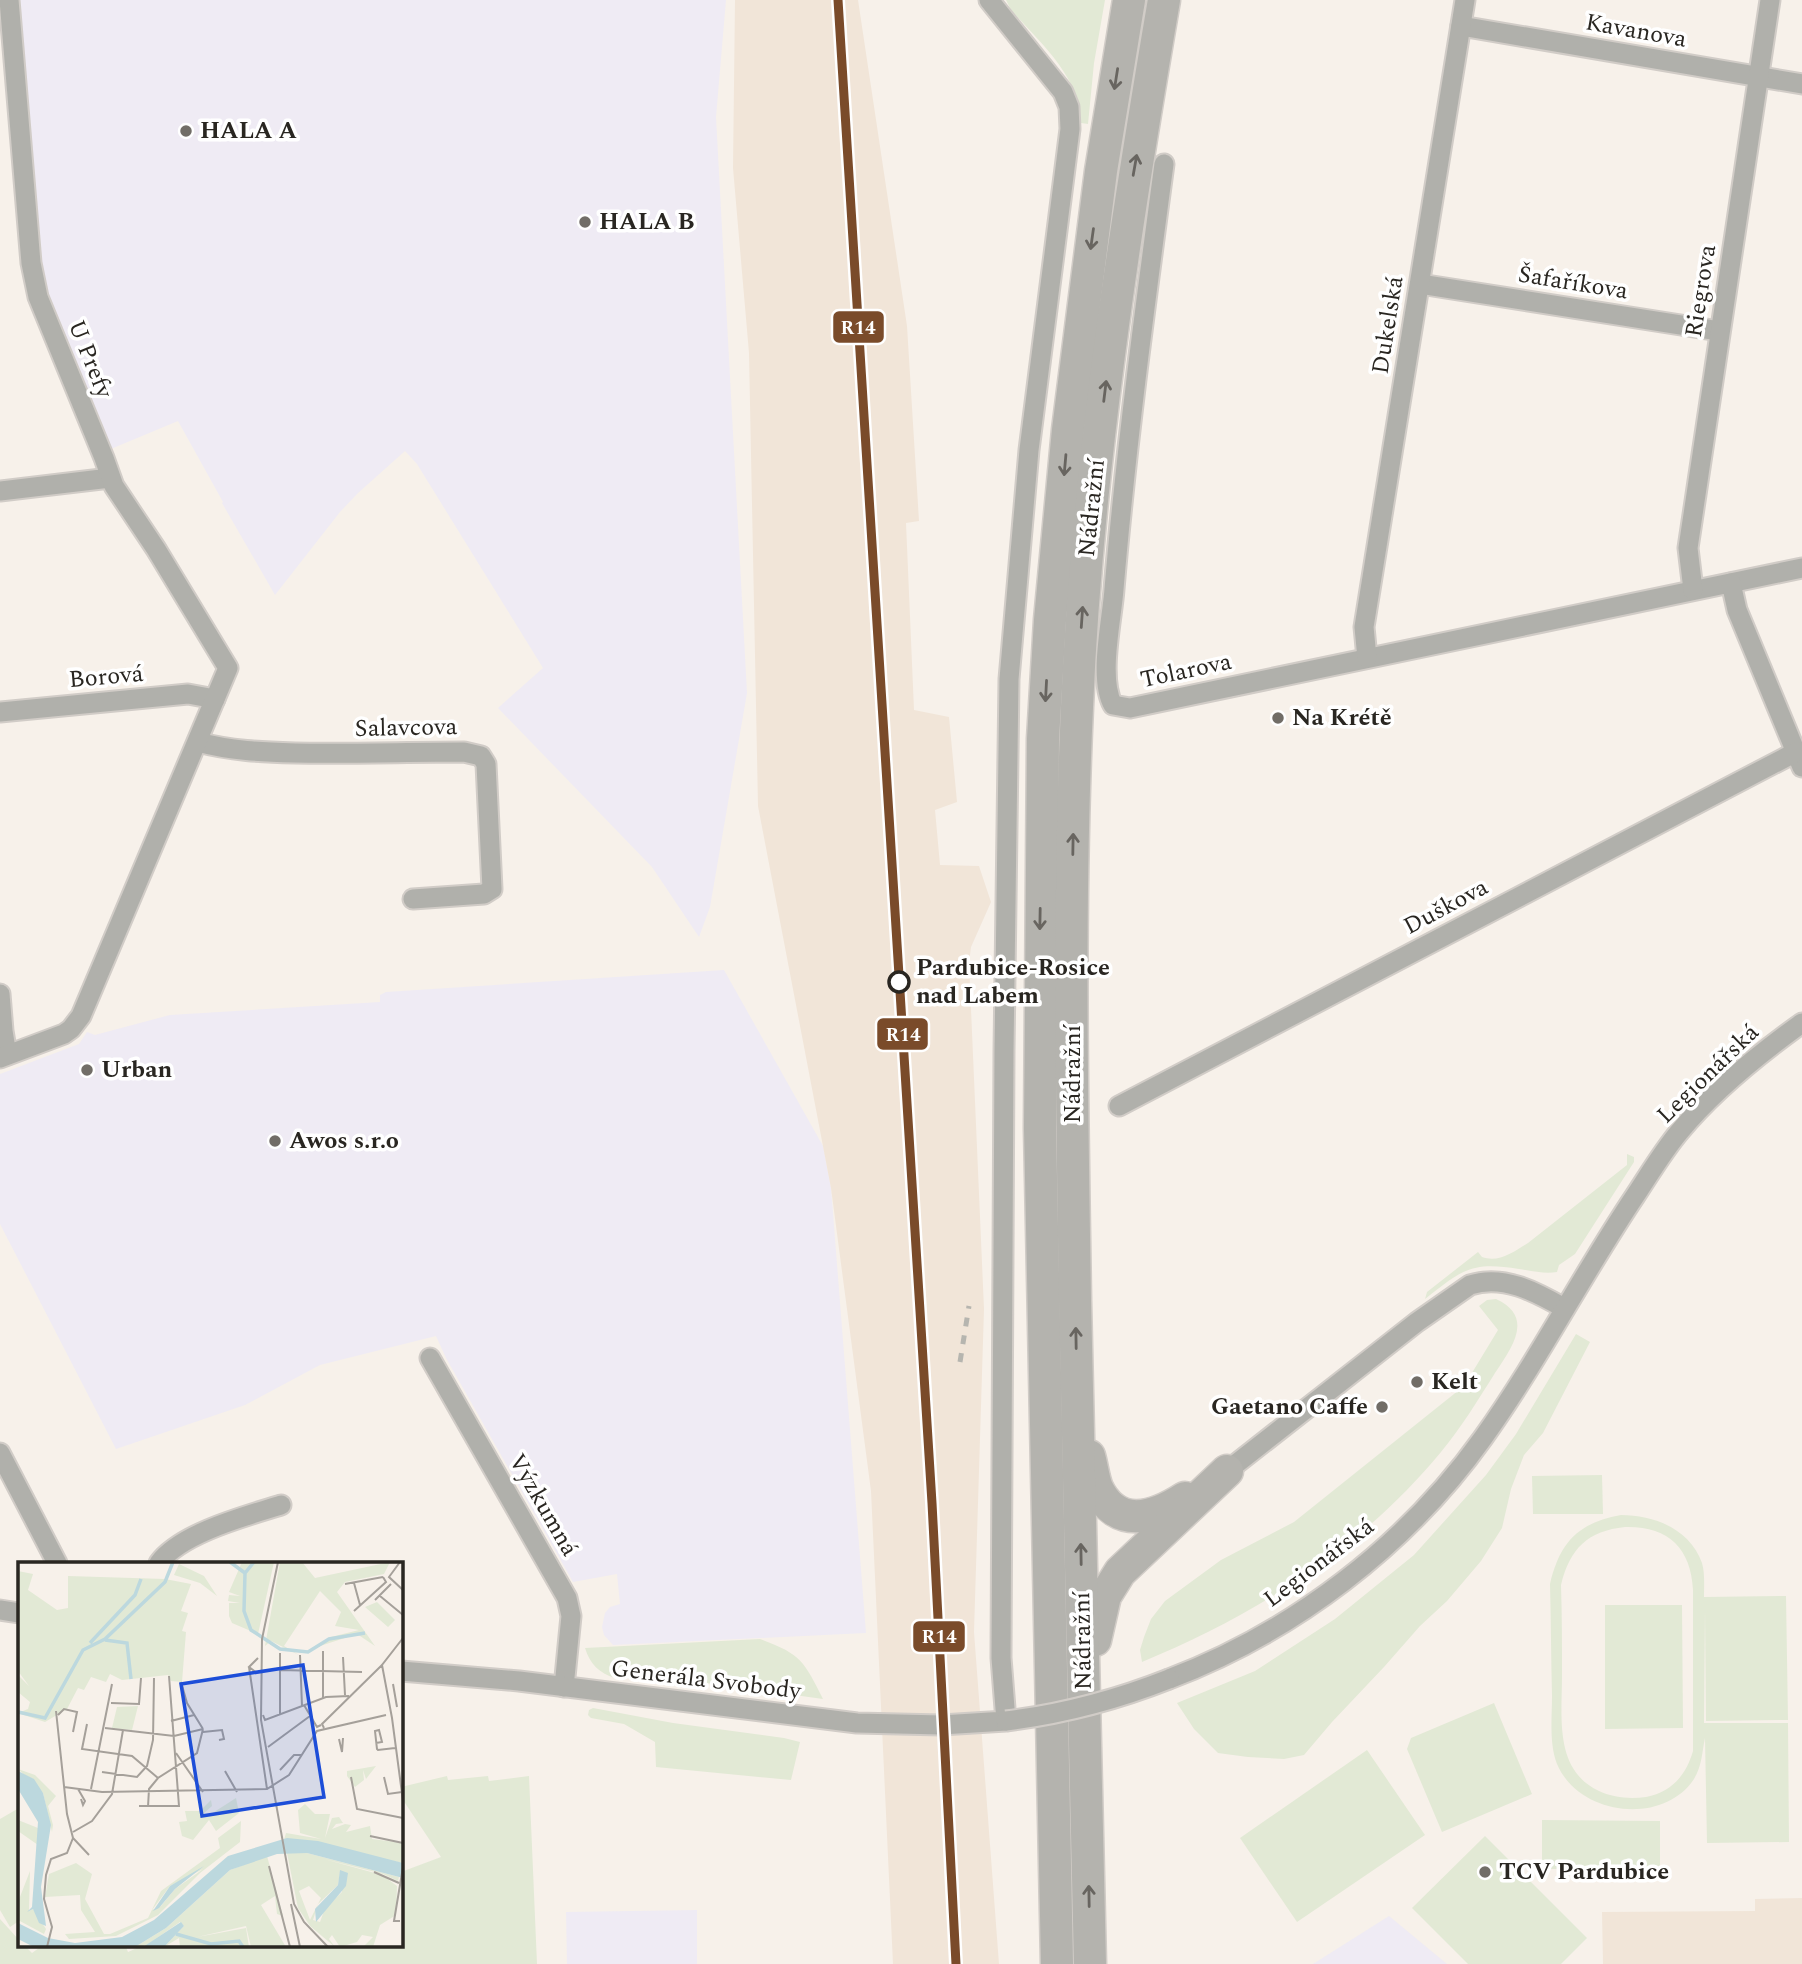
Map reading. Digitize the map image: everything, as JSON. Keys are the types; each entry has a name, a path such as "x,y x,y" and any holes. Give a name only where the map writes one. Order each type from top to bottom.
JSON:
{"main road":[{"name":"Nádražní","path":"1090,1964 1073,1182 1072,898 1077,707 1083,601 1099,437 1119,276 1164,0"},
{"name":"Nádražní","path":"1057,1964 1040,1128 1043,753 1050,620 1068,430 1101,171 1127,4"},
{"path":"1078,1406 1098,1488 1118,1512 1137,1518 1163,1511 1227,1471"},
{"path":"1084,1696 1101,1606 1111,1584 1134,1558 1227,1471"}],"street":[{"name":"U Prefy","path":"9,0 33,281 110,478 226,662 228,668 215,699"},
{"path":"989,0 1063,92 1069,107 1070,130 1029,450 1009,679 1001,1658 1006,1721"},
{"name":"Dukelská","path":"1367,657 1364,627 1465,0"},
{"name":"Riegrova","path":"1693,590 1688,548 1770,0"},
{"name":"Kavanova","path":"1461,26 1802,85"},
{"name":"Tolarova","path":"1164,164 1121,515 1108,650 1109,698 1117,707 1130,708 1802,568"},
{"name":"Šafaříkova","path":"1420,284 1719,331"},
{"path":"0,491 110,478"},
{"path":"1731,583 1737,610 1799,759"},
{"name":"Borová","path":"0,712 188,694 215,699"},
{"path":"0,993 4,1056 64,1034 81,1016 215,699"},
{"name":"Salavcova","path":"198,742 247,751 319,754 464,752 481,756 486,764 492,889 484,894 413,899"},
{"name":"Duškova","path":"1119,1106 1799,759"},
{"name":"Legionářská","path":"1006,1721 1058,1714 1102,1702 1169,1679 1232,1653 1286,1621 1355,1572 1417,1516 1481,1440 1611,1232 1679,1132 1734,1077 1802,1023"},
{"path":"1227,1471 1409,1328 1470,1284 1502,1282 1546,1298 1564,1308"},
{"name":"Výzkumná","path":"430,1359 567,1598 571,1616 564,1687"},
{"path":"0,1453 56,1562"},
{"path":"160,1562 169,1553 208,1530 281,1505"},
{"path":"0,1610 18,1613"},
{"name":"Generála Svobody","path":"402,1671 564,1687 885,1725 1006,1721"}],"shaded area":[{"path":"19,0 726,0 716,117 747,693 710,907 699,937 652,867 498,708 543,668 417,464 405,451 340,512 275,595 178,421 106,451 42,286"},
{"path":"735,0 858,0 907,326 919,521 906,523 914,710 949,717 957,802 935,810 940,865 979,866 991,902 971,947 969,963 984,1309 974,1632 999,1964 893,1964 871,1491 831,1188 758,806 749,353 733,168"},
{"path":"724,970 823,1146 831,1188 866,1633 613,1645 604,1635 602,1627 605,1613 610,1607 620,1604 617,1574 573,1582 436,1336 320,1365 245,1405 116,1449 0,1224 0,1074 79,1044 87,1032 95,1035 170,1015 380,1002 380,995 386,992"},
{"path":"1802,1898 1802,1964 1603,1964 1602,1912 1755,1911 1755,1899"},
{"path":"697,1910 697,1964 567,1964 566,1912"},
{"path":"1389,1916 1447,1964 1313,1964"}],"green space":[{"path":"1006,0 1105,0 1094,63 1088,124 1081,123 1074,90 1066,75 1046,48 1011,10"},
{"path":"1627,1154 1634,1157 1634,1162 1575,1254 1559,1265 1557,1272 1478,1267 1458,1275 1425,1299 1427,1292 1478,1252 1482,1257 1500,1258 1528,1243 1627,1165"},
{"path":"1496,1299 1515,1314 1517,1333 1513,1343 1469,1414 1441,1452 1410,1487 1377,1519 1304,1576 1226,1623 1142,1662 1140,1650 1144,1637 1151,1619 1165,1601 1221,1560 1294,1522 1464,1386 1498,1330 1479,1306 1487,1300"},
{"path":"1576,1334 1590,1342 1543,1433 1524,1455 1511,1489 1502,1528 1481,1561 1447,1601 1420,1626 1304,1755 1284,1759 1218,1753 1194,1729 1177,1703 1255,1671 1335,1619 1414,1555 1486,1475 1516,1434"},
{"path":"1602,1475 1603,1514 1533,1514 1532,1476"},
{"path":"1621,1515 1646,1518 1680,1533 1689,1541 1702,1563 1704,1597 1786,1596 1788,1720 1706,1721 1705,1610 1704,1723 1788,1723 1789,1842 1707,1843 1705,1738 1694,1779 1680,1794 1663,1804 1643,1809 1622,1809 1583,1795 1568,1782 1557,1764 1552,1730 1550,1584 1559,1557 1573,1537 1593,1523","holes":["1640,1528 1665,1535 1682,1551 1688,1562 1693,1590 1693,1751 1682,1775 1670,1787 1655,1795 1628,1798 1599,1791 1584,1782 1574,1770 1568,1756 1562,1725 1561,1585 1575,1551 1591,1537 1612,1529"]},
{"path":"1605,1605 1682,1605 1683,1728 1605,1729"},
{"path":"760,1639 784,1649 800,1660 823,1699 678,1679 615,1678 596,1667 585,1648"},
{"path":"1494,1703 1532,1794 1442,1832 1407,1749 1411,1738"},
{"path":"593,1708 800,1742 791,1780 656,1767 655,1742 624,1724 591,1718 588,1715 589,1710"},
{"path":"1367,1750 1425,1835 1297,1922 1240,1838"},
{"path":"447,1776 448,1780 488,1776 489,1781 529,1776 537,1964 0,1964 0,1919 18,1939 18,1946 25,1946 32,1953 42,1946 125,1946 128,1952 142,1946 402,1946 402,1872 441,1857 402,1798 402,1787"},
{"path":"18,1809 18,1922 10,1927 0,1910 0,1819"},
{"path":"1542,1820 1660,1821 1660,1869 1542,1869"},
{"name":"TCV Pardubice","path":"1485,1836 1587,1938 1561,1964 1468,1964 1412,1908"}],"railway":[{"path":"960,1362 969,1306"}],"transit line":[{"name":"R14","path":"838,0 932,1503 956,1964"}],"place":[{"name":"HALA A","path":"186,131"},
{"name":"HALA B","path":"585,222"},
{"name":"Na Krétě","path":"1278,718"},
{"name":"Pardubice-Rosice nad Labem","path":"899,982"},
{"name":"Urban","path":"87,1070"},
{"name":"Awos s.r.o","path":"275,1141"},
{"name":"Kelt","path":"1417,1382"},
{"name":"Gaetano Caffe","path":"1382,1407"},
{"name":"TCV Pardubice","path":"1485,1872"}]}
